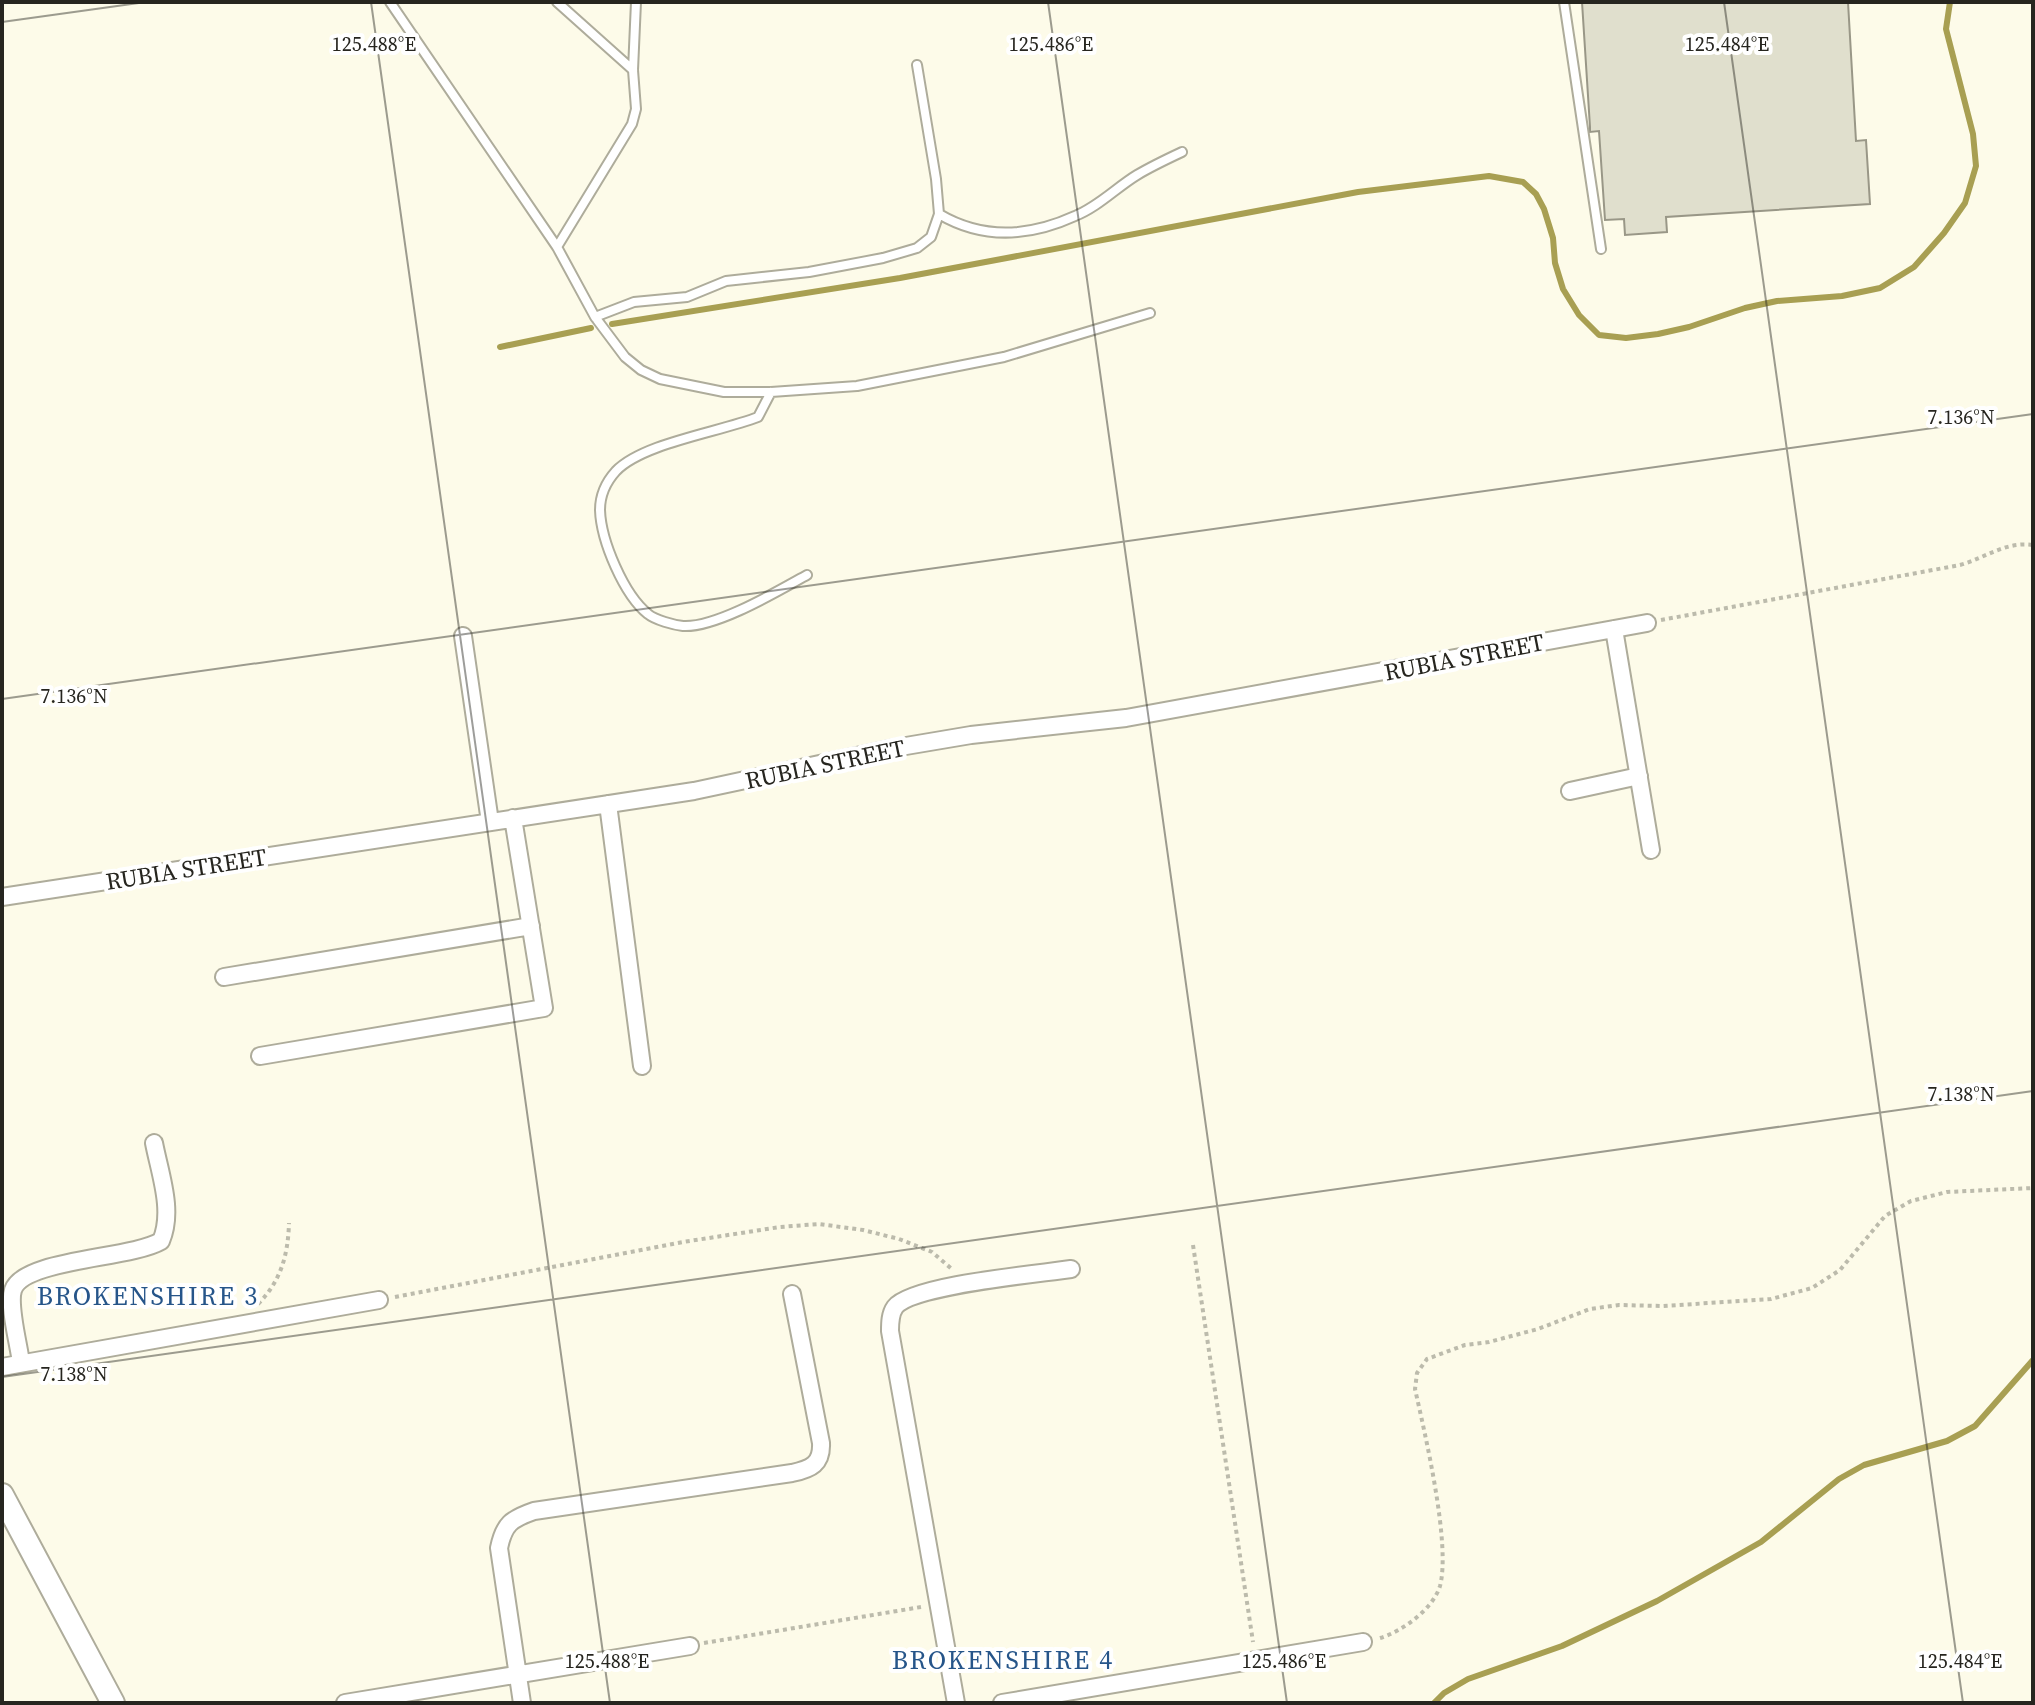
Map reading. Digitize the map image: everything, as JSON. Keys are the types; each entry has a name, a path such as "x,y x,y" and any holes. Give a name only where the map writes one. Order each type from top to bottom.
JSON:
{"street":[{"name":"RUBIA STREET","path":"2,897 755,780 894,748 971,735 1126,718 1647,623"},
{"path":"1614,629 1651,850"},
{"path":"463,636 490,822"},
{"path":"1570,791 1639,776"},
{"path":"608,804 642,1066"},
{"path":"260,1056 544,1008 513,818"},
{"path":"224,977 531,926"},
{"path":"21,1363 12,1292 17,1282 39,1269 134,1252 161,1241 167,1213 154,1143"},
{"path":"956,1703 890,1317 896,1306 909,1296 1071,1269"},
{"path":"522,1703 499,1548 503,1532 515,1518 534,1511 792,1473 807,1470 818,1463 821,1443 792,1294"},
{"path":"2,1367 379,1300"},
{"path":"2,1495 113,1703"},
{"path":"1002,1703 1363,1642"},
{"path":"345,1703 690,1646"}],"lane":[{"path":"390,2 557,247 595,317 625,357 641,370 660,379 724,392 857,386 1004,357 1150,313"},
{"path":"557,2 633,70"},
{"path":"557,247 632,124 636,109 633,70 636,2"},
{"path":"1564,2 1601,249"},
{"path":"595,317 634,302 687,297 726,281 809,272 917,248 931,237 939,214 917,65"},
{"path":"939,214 976,232 1003,233 1040,228 1077,216 1137,175 1182,152"},
{"path":"771,392 758,417 638,455 616,471 603,490 600,511 608,548 627,590 650,616 684,626 727,617 807,575"}],"path":[{"path":"1647,623 1960,565 2003,547 2033,545"},
{"path":"1363,1642 1386,1636 1411,1622 1439,1589 1443,1569 1442,1540 1415,1389 1417,1373 1427,1359 1465,1345 1538,1329 1590,1309 1771,1299 1812,1288 1840,1270 1885,1216 1911,1201 1947,1192 2033,1188"},
{"path":"236,1325 270,1292 282,1271 289,1223"},
{"path":"379,1300 683,1242 819,1224 863,1230 910,1243 932,1252 970,1284"},
{"path":"1193,1245 1256,1660"},
{"path":"690,1646 939,1604"}],"building":[{"path":"1582,2 1848,2 1856,141 1866,140 1870,204 1666,217 1667,232 1625,235 1624,219 1605,220 1599,131 1590,132"}],"waterway":[{"path":"612,324 900,278 1358,192 1489,176 1523,182 1536,194 1553,238 1555,263 1563,289 1579,315 1599,335 1626,338 1658,334 1777,301 1842,296 1880,288 1914,267 1944,233 1965,203 1976,166 1973,134 1946,29 1950,2"},
{"path":"500,347 591,328"},
{"path":"1434,1703 1444,1693 1468,1679 1562,1646 1657,1601 1761,1542 1839,1479 1864,1465 1947,1441 1975,1426 2033,1360"}],"district":[{"name":"BROKENSHIRE 3","path":"148,1296"},
{"name":"BROKENSHIRE 4","path":"1003,1660"}]}
